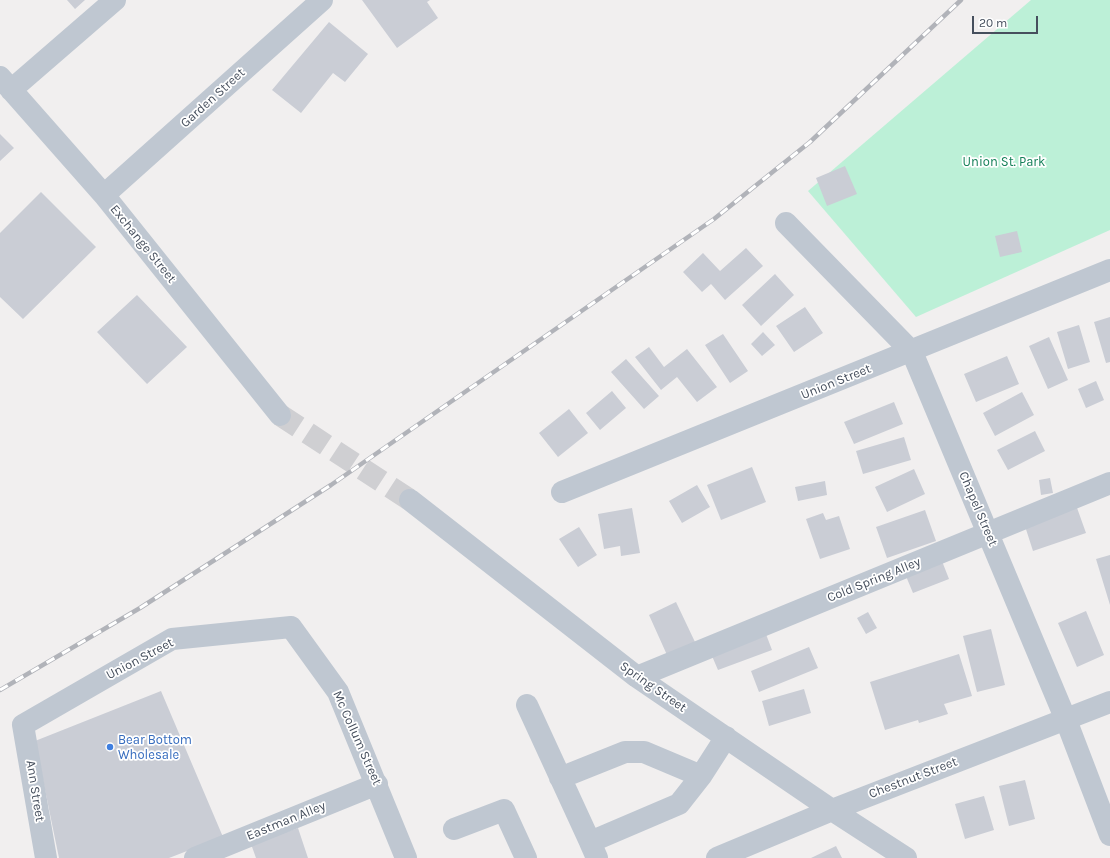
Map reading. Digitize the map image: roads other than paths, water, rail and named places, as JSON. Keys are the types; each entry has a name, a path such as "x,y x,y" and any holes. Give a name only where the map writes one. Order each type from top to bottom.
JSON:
{"street":[{"path":"5,83 114,0"},
{"name":"Garden Street","path":"104,195 322,0"},
{"name":"Exchange Street","path":"5,83 104,195 280,415"},
{"name":"Chapel Street","path":"786,223 912,352 1066,720 1110,835"},
{"name":"Union Street","path":"562,492 912,352 1110,270"},
{"name":"Cold Spring Alley","path":"637,677 1110,483"},
{"name":"Spring Street","path":"410,500 637,677 832,810 906,858"},
{"name":"Union Street","path":"23,724 172,639 291,627"},
{"name":"Mc Collum Street","path":"291,627 338,692 377,784 406,858"},
{"name":"Chestnut Street","path":"717,858 832,810 1110,702"},
{"path":"527,706 593,850 679,804 701,776 726,737"},
{"name":"Ann Street","path":"23,724 46,858"},
{"path":"560,778 625,752 644,752 701,776"},
{"name":"Eastman Alley","path":"195,858 377,784"},
{"path":"454,829 504,810 526,858"}],"tunnel":[{"path":"280,415 410,500"}],"railway":[{"path":"0,690 140,608 331,485 714,219 810,142 961,0"}],"place":[{"name":"Bear Bottom Wholesale","path":"110,747"}],"park label":[{"name":"Union St. Park","path":"1004,162"}]}
